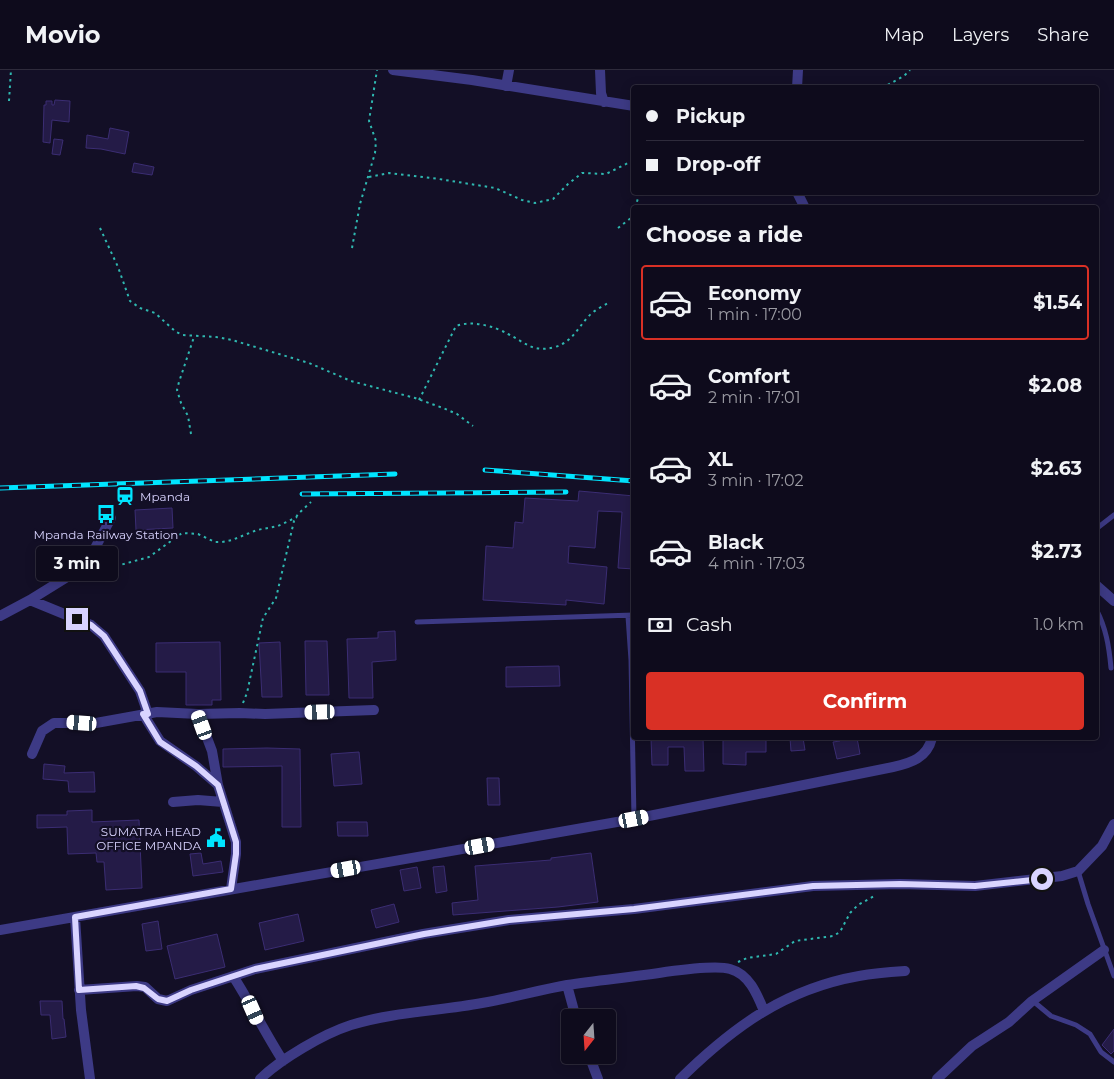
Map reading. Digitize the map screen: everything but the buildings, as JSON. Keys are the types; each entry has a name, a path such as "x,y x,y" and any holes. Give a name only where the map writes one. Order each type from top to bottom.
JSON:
{"street":[{"path":"393,70 472,80 631,106"},
{"path":"506,86 509,70"},
{"path":"600,70 601,93 604,102"},
{"path":"797,85 798,70"},
{"path":"0,616 80,569 94,550 111,518"},
{"path":"1099,588 1114,601"},
{"path":"30,600 91,625 104,636 140,691 145,714 160,742 196,766 218,785"},
{"path":"32,754 42,731 54,723 96,723 165,712 265,714 374,710"},
{"path":"198,714 212,751 218,785 236,842 231,889"},
{"path":"0,930 634,819 893,767 915,762 931,740"},
{"path":"173,802 198,800 223,802"},
{"path":"79,990 136,986 144,988 158,999 167,1001 255,969 424,934 509,920 634,909 813,886 900,884 975,886 1062,876 1078,871 1102,846 1114,824"},
{"path":"75,917 79,990 90,1079"},
{"path":"937,1079 972,1046 1009,1022 1032,1001 1104,950"},
{"path":"260,1079 283,1061 324,1038 349,1026 375,1018 483,1003 567,985 692,969 727,968 738,972 747,979 764,1011"},
{"path":"680,1079 734,1030 787,998 818,986 861,975 905,970"},
{"path":"233,976 283,1061"},
{"path":"567,985 574,1009"},
{"path":"592,1064 598,1079"}],"lane":[{"path":"1099,527 1114,515"},
{"path":"417,622 631,615 631,660"},
{"path":"1099,615 1109,645 1111,668"},
{"path":"633,740 634,819"},
{"path":"1078,871 1114,976"},
{"path":"1032,1001 1051,1016 1076,1025 1090,1034 1101,1052 1114,1062"}],"path":[{"path":"9,101 11,70"},
{"path":"352,248 360,204 376,147 376,141 368,121 377,70"},
{"path":"888,85 904,76 910,70"},
{"path":"369,177 389,173 439,179 495,188 522,200 534,203 553,199 582,173 606,174 631,162"},
{"path":"618,228 631,218"},
{"path":"100,228 118,267 130,301 140,308 155,313 176,332 194,337 216,337 232,340 309,363 351,381 419,400 457,414 473,426"},
{"path":"419,400 456,326 461,324 482,324 507,333 532,348 553,348 565,344 595,310 610,302"},
{"path":"190,434 188,416 177,390 194,337"},
{"path":"240,713 247,693 263,618 276,598 292,529 297,517 311,502"},
{"path":"80,569 109,570 141,560 156,553 182,533 198,534 216,542 222,542 257,530 278,526 297,517"},
{"path":"727,968 747,958 776,954 795,941 833,936 840,932 850,913 858,905 876,895"}],"railway":[{"path":"485,470 631,481"},
{"path":"0,488 395,474"},
{"path":"302,494 566,492"}],"place":[{"name":"Mpanda","path":"125,496"},
{"name":"Mpanda Railway Station","path":"106,514"},
{"name":"SUMATRA HEAD OFFICE MPANDA","path":"216,838"}],"route":[{"path":"77,619 91,625 104,636 140,691 148,714 143,714 160,742 208,774 218,785 236,842 231,889 75,917 79,990 136,986 144,988 158,999 167,1001 191,990 255,969 424,934 509,920 674,905 813,886 900,884 975,886 1042,879"}]}
